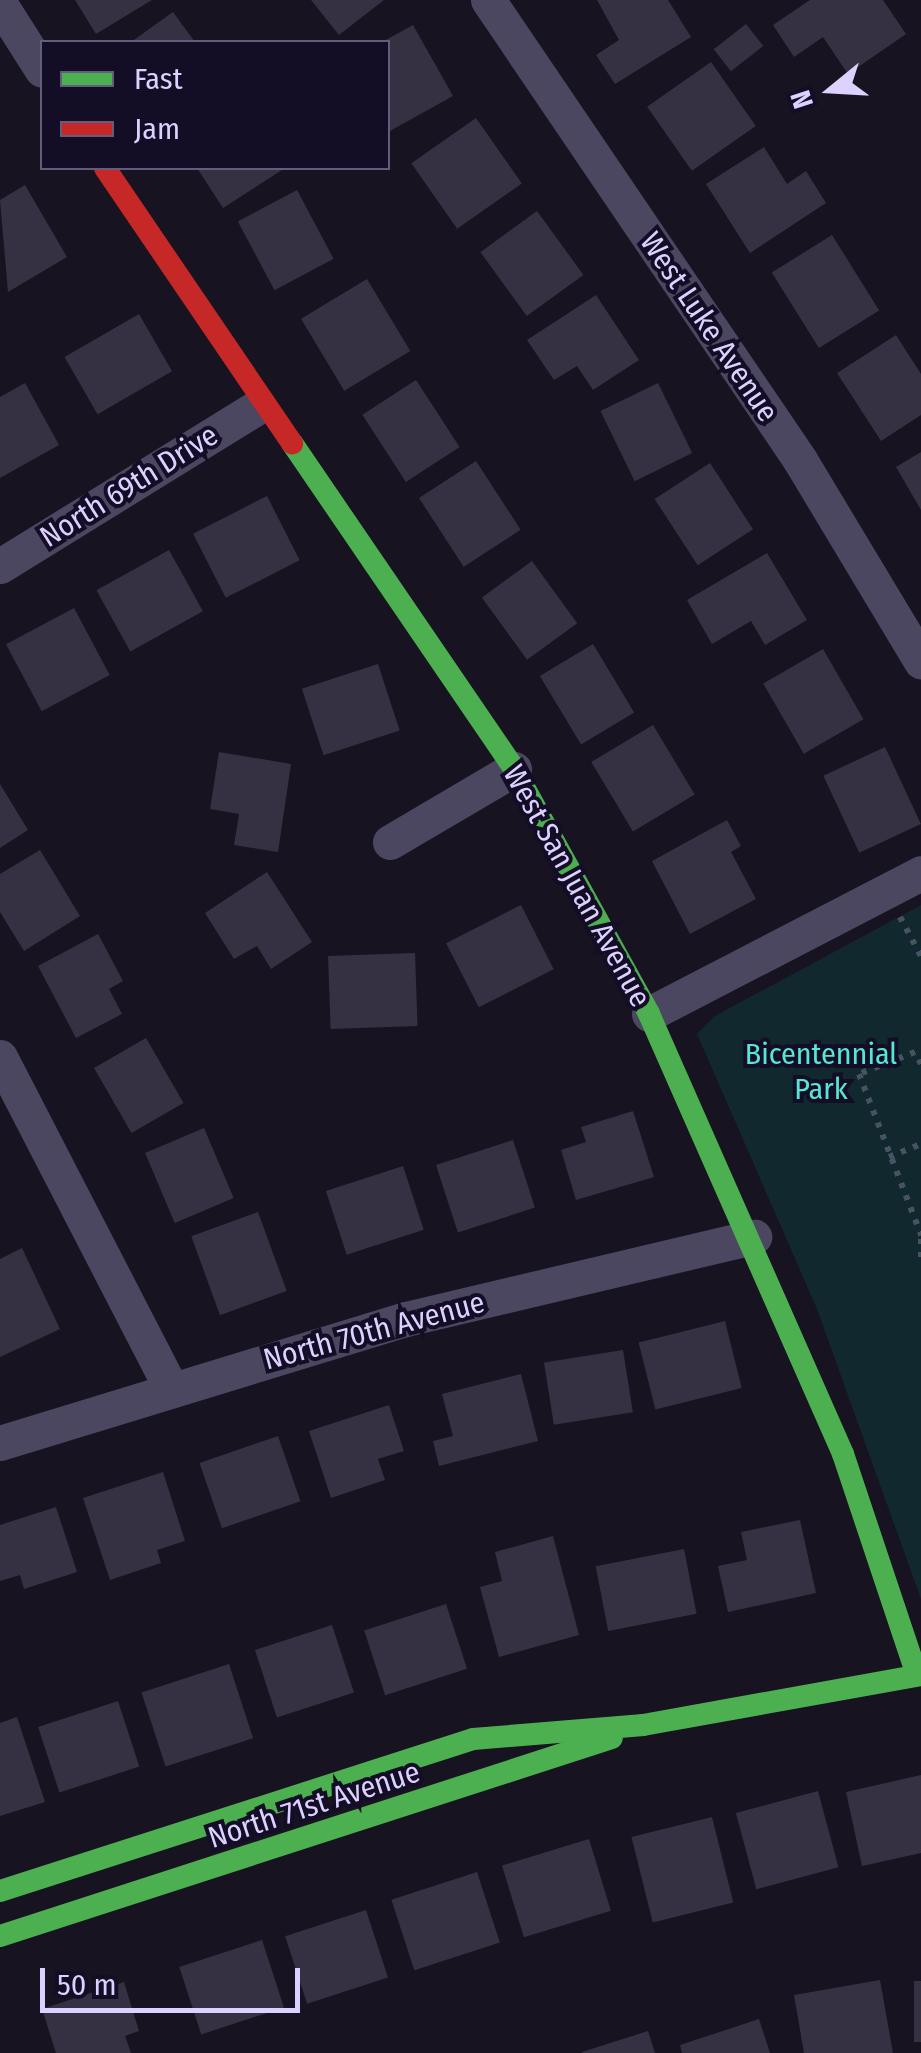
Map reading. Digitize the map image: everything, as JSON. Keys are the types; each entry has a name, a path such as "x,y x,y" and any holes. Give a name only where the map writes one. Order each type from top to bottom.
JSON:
{"street":[{"name":"West Luke Avenue","path":"488,0 800,460 921,661"},
{"path":"0,4 40,67"},
{"name":"West San Juan Avenue","path":"106,170 259,406 514,768 649,1014 754,1238 842,1454 919,1675"},
{"name":"North 69th Drive","path":"0,566 259,406"},
{"path":"390,842 514,768"},
{"path":"649,1014 921,873"},
{"path":"0,1057 170,1387"},
{"name":"North 70th Avenue","path":"0,1443 170,1387 754,1238"},
{"name":"North 71st Avenue","path":"0,1891 473,1739 643,1725 919,1675"},
{"name":"North 71st Avenue","path":"0,1936 563,1758 643,1725"}],"path":[{"path":"921,1064 916,1052 859,1074 921,1237 921,1257"},
{"path":"889,1157 921,1144"}],"green space":[{"name":"Bicentennial Park","path":"921,905 921,1599 817,1309 697,1034 715,1016"}],"building":[{"path":"75,0 152,0 96,34"},
{"path":"311,0 384,0 339,35"},
{"path":"597,0 668,0 691,37 615,84 596,55 619,40"},
{"path":"810,0 883,0 906,34 848,74 823,37 794,57 773,25"},
{"path":"173,12 194,40 134,40"},
{"path":"746,24 763,46 731,71 714,49"},
{"path":"413,25 453,96 390,131 390,40 386,40"},
{"path":"711,62 756,126 692,171 647,107"},
{"path":"476,118 522,184 457,229 411,163"},
{"path":"764,147 787,184 806,171 826,203 750,253 706,184"},
{"path":"198,170 282,170 223,208"},
{"path":"25,185 67,257 8,292 0,200"},
{"path":"297,190 334,259 274,290 238,221"},
{"path":"537,211 583,275 527,316 480,252"},
{"path":"832,235 879,310 819,348 772,273"},
{"path":"367,279 410,351 344,391 301,319"},
{"path":"596,295 639,360 593,390 577,366 554,380 527,340"},
{"path":"139,314 172,371 98,414 65,357"},
{"path":"896,335 921,374 921,415 881,441 837,373"},
{"path":"416,380 460,447 406,482 362,415"},
{"path":"25,383 59,445 0,478 0,397"},
{"path":"658,383 692,453 635,481 600,411"},
{"path":"921,452 921,510 896,467"},
{"path":"476,461 521,530 464,567 419,498"},
{"path":"710,463 753,529 698,565 655,499"},
{"path":"267,496 300,560 226,598 193,534"},
{"path":"169,550 203,611 130,651 96,590"},
{"path":"767,553 807,620 765,645 751,621 712,644 687,600"},
{"path":"532,561 577,623 527,660 482,597"},
{"path":"74,608 110,675 42,711 6,644"},
{"path":"593,644 634,713 581,745 540,676"},
{"path":"823,649 864,719 804,754 763,684"},
{"path":"378,664 400,731 324,755 302,689"},
{"path":"653,725 695,794 633,832 591,762"},
{"path":"885,747 921,824 859,853 823,776"},
{"path":"219,752 291,764 278,852 234,845 239,814 210,809"},
{"path":"0,784 28,830 0,848"},
{"path":"727,820 741,846 731,852 756,899 690,934 652,861"},
{"path":"40,850 80,916 24,951 0,912 0,874"},
{"path":"267,872 312,942 271,969 257,946 234,959 205,913"},
{"path":"521,905 554,969 479,1007 446,943"},
{"path":"98,934 123,981 109,989 122,1014 76,1038 38,966"},
{"path":"415,953 418,1026 331,1029 328,956"},
{"path":"146,1038 184,1103 132,1133 94,1068"},
{"path":"633,1111 654,1177 576,1200 561,1150 586,1142 581,1127"},
{"path":"204,1128 234,1198 175,1223 145,1153"},
{"path":"513,1140 535,1208 458,1233 436,1165"},
{"path":"403,1166 424,1230 347,1255 326,1191"},
{"path":"258,1212 287,1291 220,1315 191,1236"},
{"path":"22,1248 60,1329 0,1357 0,1259"},
{"path":"725,1321 742,1388 655,1409 639,1343"},
{"path":"623,1350 633,1412 554,1425 544,1363"},
{"path":"521,1374 538,1441 439,1466 433,1441 453,1436 442,1394"},
{"path":"389,1405 404,1451 378,1459 385,1480 331,1498 309,1431"},
{"path":"278,1436 300,1501 222,1528 200,1463"},
{"path":"163,1472 185,1541 157,1550 161,1563 110,1580 83,1498"},
{"path":"56,1507 77,1572 24,1589 20,1575 0,1581 0,1525"},
{"path":"800,1520 816,1593 728,1612 718,1566 747,1560 741,1532"},
{"path":"553,1536 579,1635 499,1657 480,1587 502,1581 495,1552"},
{"path":"684,1549 697,1614 608,1631 596,1566"},
{"path":"446,1604 467,1669 385,1695 364,1631"},
{"path":"332,1625 354,1693 277,1718 255,1650"},
{"path":"229,1664 253,1738 166,1767 142,1692"},
{"path":"118,1701 139,1767 59,1793 38,1727"},
{"path":"17,1717 45,1802 0,1816 0,1723"},
{"path":"921,1775 921,1853 862,1866 846,1792"},
{"path":"818,1791 838,1867 756,1889 736,1813"},
{"path":"712,1817 733,1902 653,1922 631,1837"},
{"path":"589,1839 611,1911 524,1937 502,1866"},
{"path":"477,1872 500,1942 414,1970 391,1900"},
{"path":"366,1910 388,1978 307,2004 285,1936"},
{"path":"262,1940 284,2008 201,2034 179,1967"},
{"path":"880,1980 893,2053 804,2053 794,1995"},
{"path":"914,1981 921,1981 921,2042 914,2042"},
{"path":"124,1982 139,2031 125,2036 131,2053 56,2053 42,2009"},
{"path":"759,2019 770,2053 682,2053 680,2045"},
{"path":"648,2031 655,2053 582,2053 582,2052"}],"traffic: fast":[{"path":"292,443 514,769 649,1014 843,1454 917,1675"},
{"path":"0,1891 473,1739 643,1725 921,1675"},
{"path":"0,1936 612,1738"}],"traffic: jam":[{"path":"106,170 292,443"}]}
